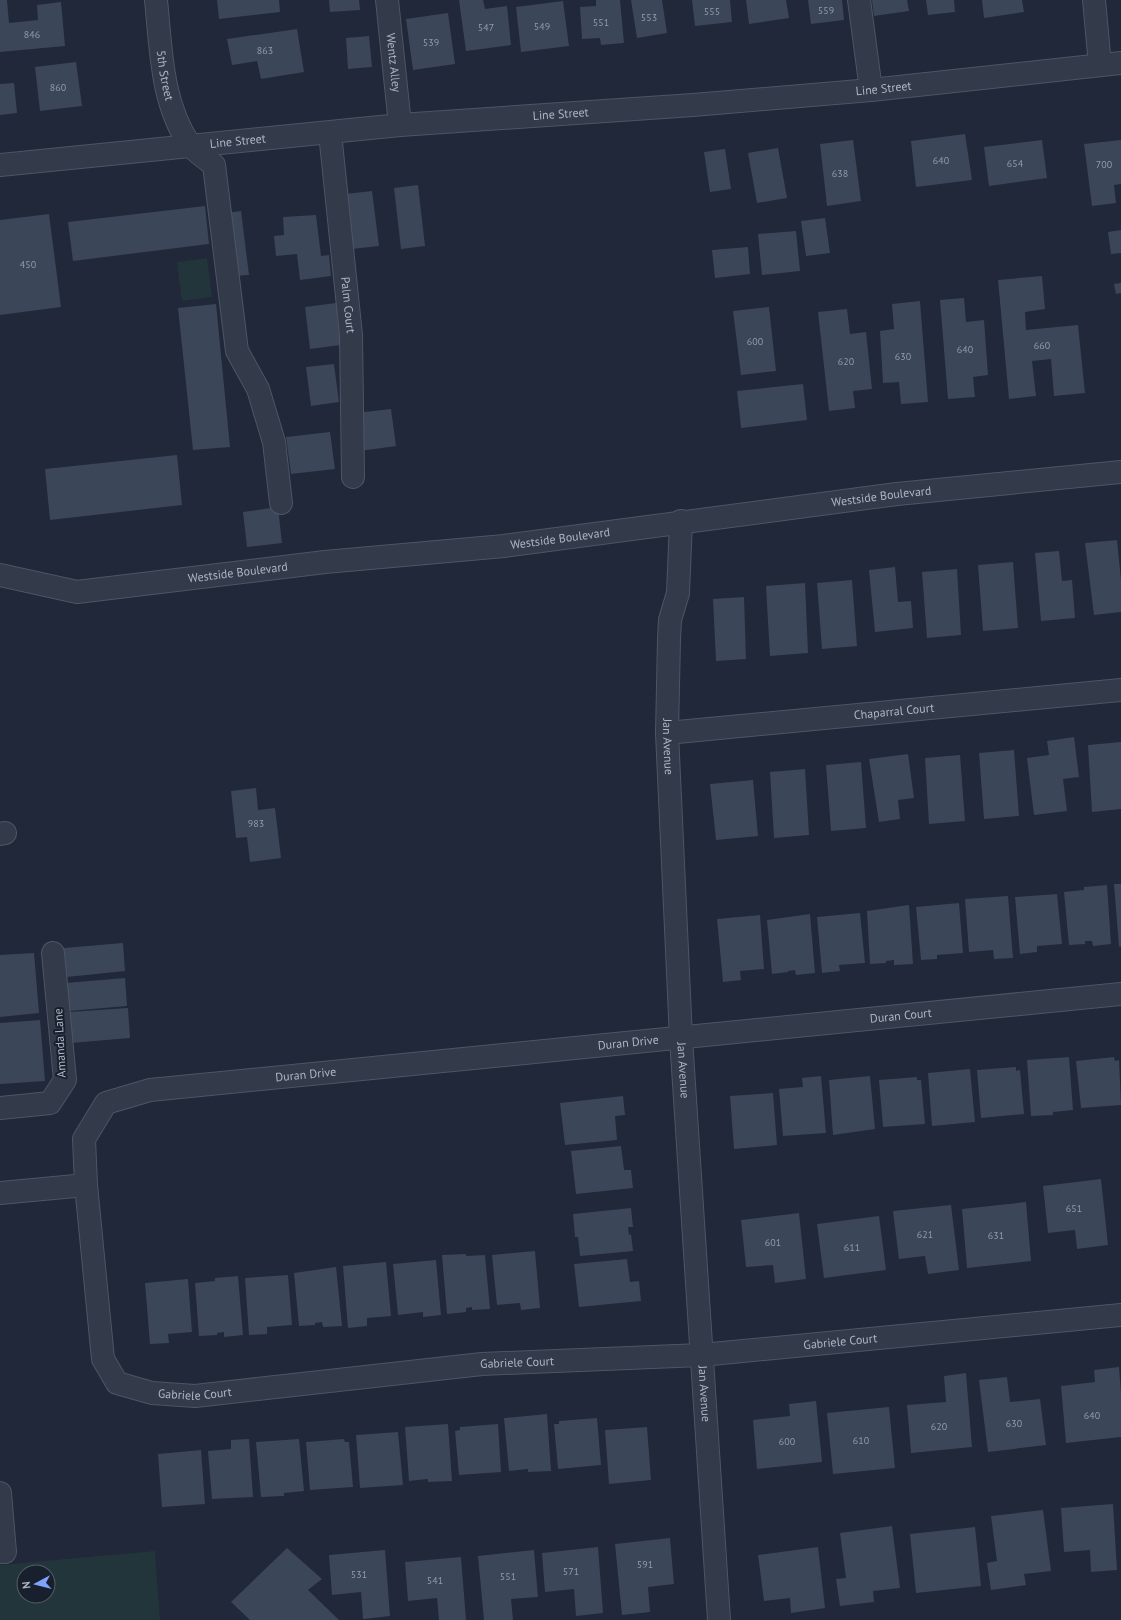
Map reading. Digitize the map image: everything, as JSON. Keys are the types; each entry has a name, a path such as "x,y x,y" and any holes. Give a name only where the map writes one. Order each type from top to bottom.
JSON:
{"street":[{"name":"5th Street","path":"156,0 167,92 175,114 191,145"},
{"name":"Wentz Alley","path":"387,0 400,125"},
{"path":"859,0 871,90"},
{"path":"1094,0 1111,64"},
{"name":"Line Street","path":"0,165 400,125 693,105 871,90 1111,64"},
{"name":"Palm Court","path":"330,133 351,335 353,477"},
{"path":"191,145 214,165 237,351 258,389 274,442 281,503"},
{"name":"Westside Boulevard","path":"0,575 77,592 325,562 504,546 681,521 897,494 1121,472"},
{"name":"Jan Avenue","path":"681,521 678,593 670,620 666,682 666,733 681,1038 719,1620"},
{"name":"Chaparral Court","path":"666,733 1121,690"},
{"name":"Amanda Lane","path":"0,1108 50,1103 65,1080 53,954"},
{"name":"Duran Court","path":"681,1038 1121,994"},
{"name":"Duran Drive","path":"86,1185 84,1140 106,1103 150,1090 681,1038"},
{"path":"0,1193 86,1185"},
{"name":"Gabriele Court","path":"86,1185 103,1359 117,1383 152,1393 195,1396 482,1364 701,1355 1121,1315"},
{"path":"0,1493 5,1552 0,1552"}],"green space":[{"path":"207,258 212,297 182,301 177,262"},
{"path":"155,1551 160,1620 0,1620 0,1565"}],"building":[{"path":"0,0 7,0 9,23 38,20 37,5 61,2 65,46 0,52"},
{"path":"217,0 279,0 280,12 219,19"},
{"path":"329,0 359,0 360,10 330,12"},
{"path":"459,0 483,0 485,9 507,6 511,45 466,51"},
{"path":"596,0 620,0 624,43 601,45 600,38 582,39 580,7 596,6"},
{"path":"631,0 662,0 667,33 637,38"},
{"path":"692,0 730,0 732,22 695,26"},
{"path":"746,0 786,0 789,18 749,24"},
{"path":"808,0 842,0 844,20 811,24"},
{"path":"872,0 907,0 909,11 874,16"},
{"path":"926,0 954,0 955,12 928,15"},
{"path":"982,0 1022,0 1024,12 984,18"},
{"path":"563,1 569,46 521,52 516,7"},
{"path":"448,13 455,64 413,70 406,19"},
{"path":"297,29 304,72 261,79 257,61 232,65 227,39"},
{"path":"369,36 372,67 348,69 346,38"},
{"path":"76,62 82,106 40,111 35,67"},
{"path":"14,83 17,113 0,115 0,84"},
{"path":"965,134 972,180 916,187 911,141"},
{"path":"853,140 861,201 827,206 820,144"},
{"path":"1042,140 1047,178 989,186 984,147"},
{"path":"1121,140 1121,184 1114,185 1116,203 1092,206 1084,144"},
{"path":"778,148 787,198 757,203 748,153"},
{"path":"725,149 731,189 710,192 704,152"},
{"path":"418,185 425,246 401,249 394,188"},
{"path":"372,191 379,246 352,249 345,194"},
{"path":"205,206 209,244 73,261 68,222"},
{"path":"241,211 249,275 233,276 225,213"},
{"path":"49,214 61,307 0,315 0,220"},
{"path":"316,215 321,256 329,255 331,276 300,280 297,254 276,256 274,236 284,235 283,217"},
{"path":"825,218 830,253 806,256 801,221"},
{"path":"1121,230 1121,253 1111,254 1108,232"},
{"path":"796,231 800,271 762,275 758,234"},
{"path":"748,247 750,274 715,278 712,250"},
{"path":"1042,276 1045,309 1025,312 1026,330 1078,325 1085,393 1054,396 1051,359 1032,361 1036,396 1009,399 998,280"},
{"path":"1121,283 1121,293 1116,294 1114,284"},
{"path":"964,298 966,322 984,320 988,375 973,377 975,397 948,399 940,300"},
{"path":"920,301 928,402 901,404 899,382 883,383 880,331 894,329 892,304"},
{"path":"336,303 341,345 310,349 305,307"},
{"path":"216,304 230,447 193,450 178,308"},
{"path":"769,307 776,371 741,375 733,311"},
{"path":"847,309 850,334 866,332 872,389 853,391 855,408 829,411 818,312"},
{"path":"334,364 339,402 311,406 306,367"},
{"path":"803,384 807,420 741,428 737,391"},
{"path":"391,409 396,446 360,451 356,413"},
{"path":"330,432 335,469 291,474 286,437"},
{"path":"177,455 182,505 50,520 45,469"},
{"path":"278,507 282,543 247,547 243,512"},
{"path":"1117,540 1121,580 1121,612 1094,615 1085,543"},
{"path":"1059,551 1062,581 1072,580 1075,618 1041,621 1035,553"},
{"path":"1013,562 1018,628 983,631 978,565"},
{"path":"895,567 898,602 911,601 913,628 875,632 869,570"},
{"path":"957,569 961,635 927,638 922,572"},
{"path":"852,580 857,646 822,649 817,583"},
{"path":"805,583 808,653 770,656 766,586"},
{"path":"744,597 746,659 716,661 713,599"},
{"path":"1074,737 1079,777 1063,779 1067,811 1034,815 1027,758 1049,755 1047,741"},
{"path":"1121,742 1121,809 1092,812 1088,745"},
{"path":"1014,750 1019,816 984,819 979,753"},
{"path":"908,754 914,798 898,800 900,819 879,822 869,759"},
{"path":"960,755 965,821 929,824 925,758"},
{"path":"861,762 866,828 831,831 826,765"},
{"path":"805,769 809,835 774,838 770,772"},
{"path":"753,780 758,836 716,840 710,784"},
{"path":"256,788 258,810 275,808 281,858 250,862 247,837 236,838 231,791"},
{"path":"1114,884 1121,884 1121,946 1119,947"},
{"path":"1107,885 1111,944 1093,946 1092,941 1085,941 1085,944 1069,945 1064,892 1084,890 1084,887"},
{"path":"1057,894 1062,944 1037,946 1037,952 1020,954 1015,897"},
{"path":"1008,896 1013,958 994,959 993,950 969,952 965,899"},
{"path":"959,903 963,953 937,955 937,959 921,960 916,907"},
{"path":"909,905 913,964 894,965 894,960 886,961 886,963 870,964 867,911"},
{"path":"860,913 865,963 839,965 840,971 822,973 817,917"},
{"path":"810,914 815,973 796,975 795,970 772,974 767,920"},
{"path":"760,915 764,969 740,971 741,980 723,982 717,919"},
{"path":"123,943 125,971 67,977 64,948"},
{"path":"34,953 39,1013 0,1017 0,955"},
{"path":"125,978 127,1006 69,1011 66,983"},
{"path":"128,1008 130,1038 71,1043 69,1012"},
{"path":"40,1020 45,1081 0,1084 0,1023"},
{"path":"1069,1057 1073,1110 1053,1112 1053,1115 1031,1116 1027,1060"},
{"path":"1114,1057 1115,1061 1119,1060 1121,1105 1081,1108 1076,1061"},
{"path":"1016,1067 1016,1071 1020,1070 1024,1114 981,1118 977,1070"},
{"path":"970,1069 975,1122 932,1126 928,1073"},
{"path":"821,1076 826,1133 783,1136 779,1089 803,1087 802,1078"},
{"path":"870,1076 875,1129 833,1135 829,1080"},
{"path":"917,1077 917,1080 921,1080 925,1124 883,1127 879,1080"},
{"path":"773,1093 777,1145 734,1149 730,1096"},
{"path":"623,1096 625,1115 615,1116 617,1140 565,1145 560,1103"},
{"path":"621,1146 624,1170 631,1170 633,1188 576,1194 571,1151"},
{"path":"1101,1179 1108,1245 1077,1249 1075,1230 1048,1233 1043,1186"},
{"path":"1026,1202 1031,1261 967,1268 962,1209"},
{"path":"951,1205 959,1270 928,1274 925,1256 899,1259 893,1211"},
{"path":"631,1208 633,1227 628,1227 629,1235 631,1234 633,1251 580,1256 578,1237 575,1237 573,1214"},
{"path":"799,1213 806,1279 775,1283 773,1265 746,1267 741,1220"},
{"path":"879,1216 886,1270 824,1278 817,1224"},
{"path":"535,1251 540,1308 521,1310 520,1303 497,1305 492,1255"},
{"path":"466,1254 466,1256 485,1255 490,1309 472,1310 472,1307 466,1308 466,1312 447,1314 442,1255"},
{"path":"627,1259 630,1282 639,1281 641,1301 579,1307 574,1264"},
{"path":"436,1260 441,1315 423,1317 423,1312 398,1315 393,1264"},
{"path":"386,1262 391,1316 367,1318 367,1326 348,1328 343,1266"},
{"path":"336,1267 342,1326 323,1327 322,1322 315,1323 315,1325 299,1326 294,1273"},
{"path":"288,1275 292,1325 267,1327 267,1334 249,1335 245,1278"},
{"path":"238,1276 243,1335 224,1337 224,1332 217,1333 217,1335 199,1336 195,1283 215,1281 215,1278"},
{"path":"188,1279 192,1332 168,1334 169,1343 150,1344 145,1283"},
{"path":"1119,1367 1121,1393 1121,1437 1066,1443 1061,1386 1095,1382 1094,1370"},
{"path":"966,1373 972,1447 911,1453 907,1405 946,1402 944,1376"},
{"path":"1007,1377 1010,1402 1040,1399 1046,1445 988,1452 979,1380"},
{"path":"816,1401 822,1462 757,1469 753,1420 790,1416 789,1404"},
{"path":"889,1407 895,1468 833,1474 827,1413"},
{"path":"547,1414 551,1471 528,1472 528,1469 509,1471 504,1418"},
{"path":"597,1418 601,1465 558,1469 554,1424 559,1424 559,1421"},
{"path":"448,1424 452,1481 428,1482 428,1479 409,1481 405,1427"},
{"path":"498,1424 501,1472 459,1475 455,1431 460,1430 460,1427"},
{"path":"647,1427 651,1480 609,1484 605,1430"},
{"path":"398,1432 403,1485 360,1488 356,1435"},
{"path":"249,1439 253,1497 212,1499 208,1451 231,1449 231,1440"},
{"path":"299,1439 304,1491 284,1493 284,1496 261,1497 256,1442"},
{"path":"344,1439 345,1442 349,1442 353,1487 310,1490 306,1442"},
{"path":"201,1450 205,1504 162,1507 158,1454"},
{"path":"1113,1504 1117,1570 1091,1572 1090,1550 1064,1552 1061,1508"},
{"path":"1043,1510 1051,1571 1024,1574 1026,1585 991,1590 987,1563 997,1561 991,1516"},
{"path":"892,1526 900,1588 873,1591 874,1602 840,1606 836,1579 846,1578 840,1533"},
{"path":"975,1527 981,1586 916,1593 910,1534"},
{"path":"670,1538 674,1584 648,1587 650,1612 622,1615 615,1544"},
{"path":"598,1547 603,1613 576,1616 574,1589 545,1592 542,1553"},
{"path":"818,1547 825,1608 791,1613 790,1598 764,1601 758,1555"},
{"path":"287,1548 322,1579 308,1590 339,1620 250,1620 231,1602"},
{"path":"385,1550 390,1616 363,1619 361,1592 332,1595 329,1555"},
{"path":"534,1550 538,1597 511,1599 513,1620 484,1620 478,1556"},
{"path":"461,1557 466,1620 439,1620 437,1598 408,1601 405,1562"}]}
